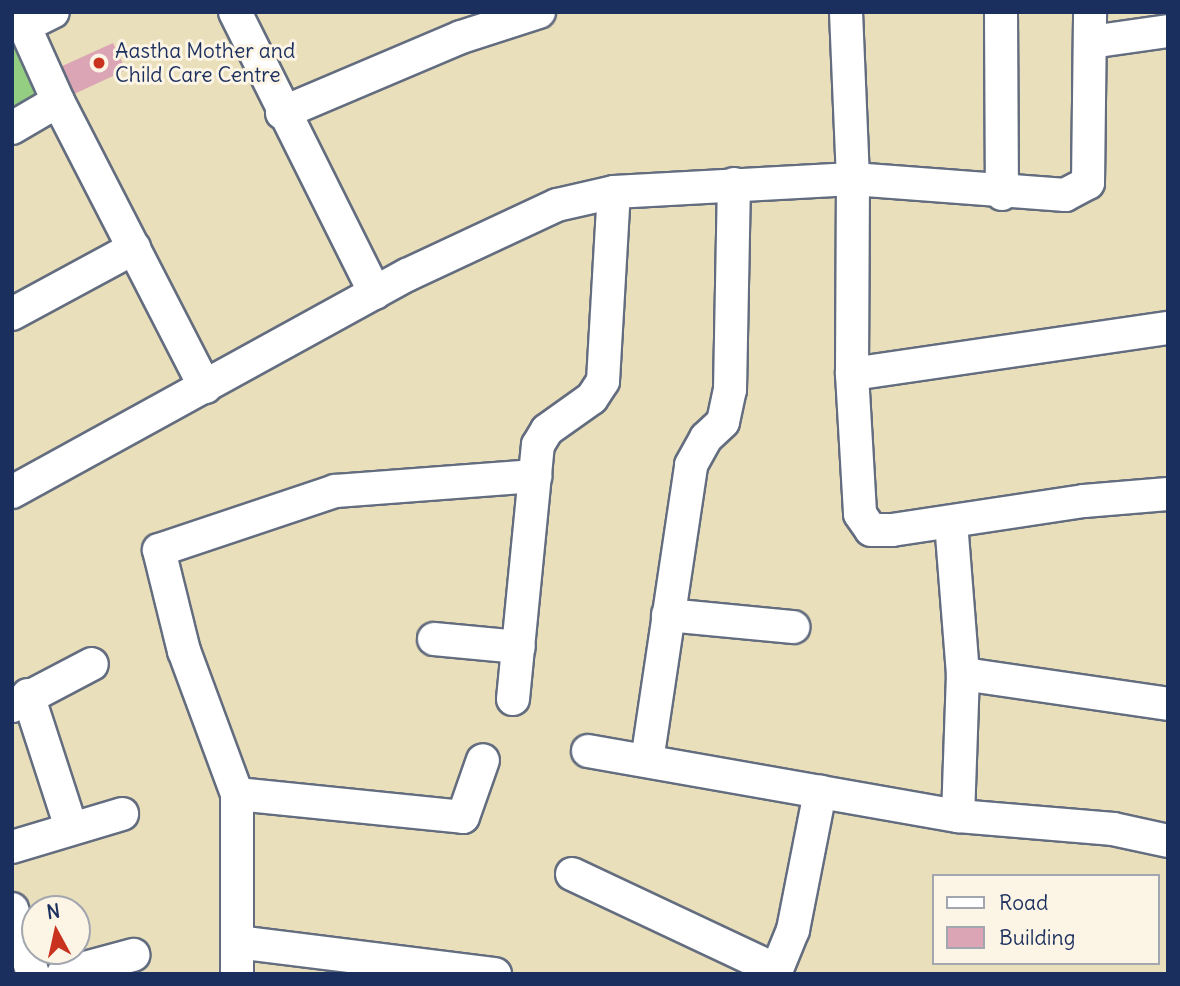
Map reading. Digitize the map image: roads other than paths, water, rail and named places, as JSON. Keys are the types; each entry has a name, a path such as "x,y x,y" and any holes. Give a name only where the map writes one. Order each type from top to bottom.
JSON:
{"street":[{"path":"53,12 21,19 58,100 205,387"},
{"path":"235,12 282,113 374,293"},
{"path":"282,113 455,25 538,12"},
{"path":"846,12 853,179 852,374 860,514 871,530 951,522 1084,501 1168,494"},
{"path":"1001,12 1002,194"},
{"path":"12,492 374,293 533,212 614,192 853,179 1002,194 1065,195 1088,183 1090,27 1168,31"},
{"path":"12,128 58,100"},
{"path":"647,761 691,465 706,438 723,422 730,390 734,184"},
{"path":"513,699 538,445 547,430 593,398 603,381 614,192"},
{"path":"12,314 134,248"},
{"path":"852,374 1168,328"},
{"path":"237,974 237,794 184,651 159,550 335,491 535,476"},
{"path":"951,522 963,674 958,816"},
{"path":"668,615 793,626"},
{"path":"434,639 519,647"},
{"path":"71,827 20,701 92,664"},
{"path":"963,674 1168,704"},
{"path":"588,751 958,816 1113,829 1168,841"},
{"path":"237,794 463,817 483,760"},
{"path":"572,874 775,972 793,930 820,792"},
{"path":"12,847 71,827 122,814"},
{"path":"12,909 33,974"},
{"path":"237,942 495,974"},
{"path":"63,974 133,955"}],"place":[{"name":"Aastha Mother and Child Care Centre","path":"99,63"}]}
